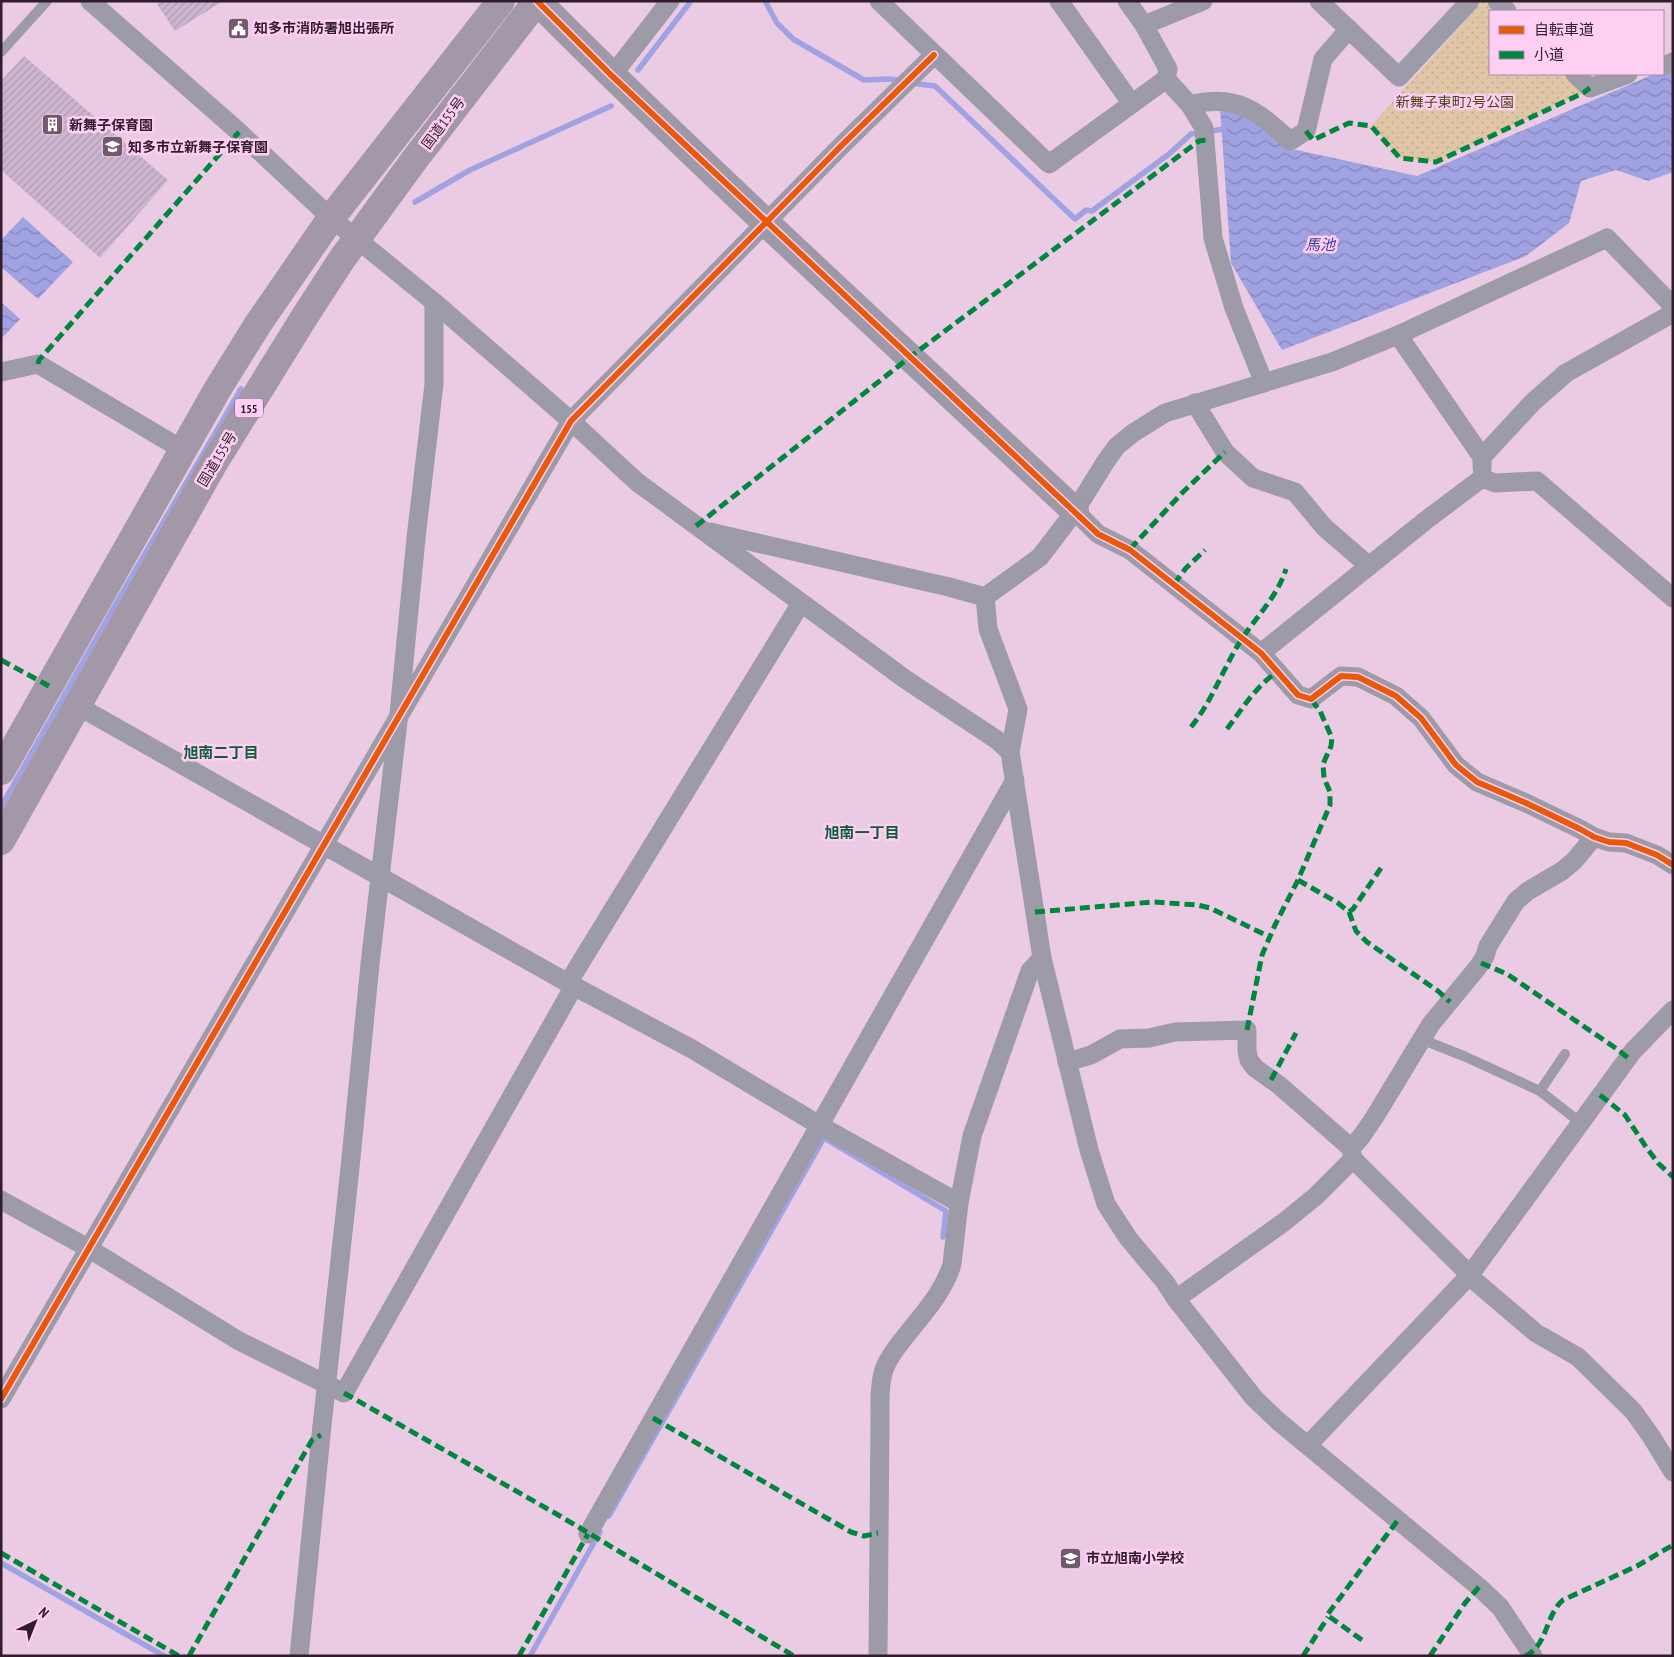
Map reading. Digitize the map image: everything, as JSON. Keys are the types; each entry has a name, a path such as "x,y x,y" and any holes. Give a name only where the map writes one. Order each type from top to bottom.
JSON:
{"highway":[{"name":"国道155号","path":"1,771 217,390 258,324 331,218 501,1"},
{"name":"国道155号","path":"1,841 214,462 305,316 356,240 415,159 537,1"}],"street":[{"path":"90,1 239,132 356,240 434,302 571,421 637,482 905,679 997,740 1010,752"},
{"path":"537,1 610,74 1098,534 1130,550 1260,653 1298,695 1311,699 1341,676 1358,677 1396,696 1421,718 1456,765 1477,782 1526,803 1594,837 1609,842 1626,843 1657,855 1673,865"},
{"path":"610,74 621,64 670,1"},
{"path":"879,1 1049,164 1166,79 1168,70 1144,25 1127,1"},
{"path":"1059,1 1132,104"},
{"path":"1144,25 1203,1"},
{"path":"1319,1 1399,77 1470,1"},
{"path":"1497,1 1507,10"},
{"path":"1190,105 1208,100 1222,100 1246,108 1268,121 1290,141 1306,131 1323,59 1349,29"},
{"path":"1,1399 571,421 934,54"},
{"path":"1576,75 1590,88 1625,75"},
{"path":"1166,79 1190,105 1204,128 1213,238 1234,308 1264,383"},
{"path":"985,597 1040,557 1075,511 1117,446 1133,433 1165,413 1332,362 1398,335 1607,238 1673,306"},
{"path":"299,1656 370,964 400,713 416,538 434,384 434,302"},
{"path":"1482,457 1533,402 1566,373 1673,311"},
{"path":"1398,335 1482,457 1482,478"},
{"path":"1,372 38,364 183,450"},
{"path":"1194,403 1224,452 1253,478 1295,492 1324,527 1369,566"},
{"path":"1260,653 1482,478"},
{"path":"1482,478 1495,483 1537,481 1673,598"},
{"path":"702,530 985,597"},
{"path":"985,597 988,629 1018,709 1010,752 1042,958 1088,1150 1106,1204 1128,1238 1165,1282 1176,1299 1254,1398 1278,1421 1479,1587 1500,1607 1533,1656"},
{"path":"1,1200 88,1248 239,1341 344,1393 571,984 801,603"},
{"path":"78,706 571,984 692,1049 819,1125 960,1203"},
{"path":"588,1534 1015,780"},
{"path":"1176,1299 1284,1222 1316,1196 1352,1153 1421,1039 1478,967 1485,956 1488,946 1516,901 1528,891 1562,871 1574,861 1594,837"},
{"path":"878,1656 881,1382 893,1350 940,1290 950,1274 972,1136 1030,971 1042,958"},
{"path":"1308,1445 1470,1276 1633,1051 1673,1010"},
{"path":"1067,1062 1091,1055 1120,1039 1149,1038 1175,1032 1247,1030 1247,1051 1249,1060 1255,1068 1279,1085 1352,1153 1470,1276 1536,1333 1578,1356 1633,1412 1651,1436 1673,1472"}],"lane":[{"path":"1,52 47,1"},
{"path":"1421,1039 1466,1056 1540,1092 1581,1123"},
{"path":"1540,1092 1565,1054"}],"green space":[{"name":"新舞子東町2号公園","path":"1483,1 1486,1 1496,10 1489,10 1489,75 1564,75 1583,93 1436,162 1400,158 1371,126"}],"water":[{"name":"馬池","path":"1673,66 1673,172 1648,181 1616,170 1581,181 1569,223 1526,256 1282,350 1231,263 1220,108 1247,114 1292,149 1417,176 1652,75 1664,75"},
{"path":"23,217 73,262 38,299 1,267 1,240"},
{"path":"1,302 20,319 1,339"}],"building":[{"path":"155,1 223,1 175,31"},
{"name":"新舞子保育園","path":"24,56 168,180 100,258 1,170 1,81"}],"waterway":[{"path":"638,70 691,1"},
{"path":"765,1 777,23 793,39 864,80 890,79 902,81"},
{"path":"911,83 935,86 1075,219 1086,210 1092,211 1169,154 1191,134 1224,129 1225,134"},
{"path":"415,202 470,170 611,106"},
{"path":"1,807 118,600 241,389"},
{"path":"609,1516 824,1138 946,1211 943,1237"},
{"path":"530,1656 600,1532"},
{"path":"1,1563 164,1656"}],"marked path":[{"path":"1306,131 1313,140 1349,123 1371,126 1400,158 1436,162 1590,88"},
{"path":"38,364 39,360 239,132"},
{"path":"696,526 910,357 1199,141 1206,140"},
{"path":"1130,549 1183,492 1225,452"},
{"path":"1174,584 1186,568 1205,550"},
{"path":"1191,727 1206,706 1243,637 1278,588 1286,569"},
{"path":"1,660 49,686"},
{"path":"1227,729 1256,691 1277,672"},
{"path":"1247,1030 1262,955 1298,880 1330,805 1330,792 1324,778 1323,764 1331,746 1332,738 1320,711 1311,699"},
{"path":"1349,912 1381,868"},
{"path":"1298,880 1338,903 1349,912 1356,931 1367,942 1438,991 1450,1002"},
{"path":"1035,912 1153,902 1197,905 1210,908 1270,937"},
{"path":"1481,963 1507,974 1628,1058"},
{"path":"1271,1080 1296,1033"},
{"path":"1600,1095 1625,1115 1658,1163 1673,1177"},
{"path":"344,1393 560,1516 794,1656"},
{"path":"653,1418 851,1532 864,1536 878,1533"},
{"path":"189,1656 312,1440 321,1435"},
{"path":"1362,1640 1327,1615 1398,1520"},
{"path":"519,1656 588,1534"},
{"path":"1525,1656 1538,1645 1557,1606 1563,1600 1637,1566 1673,1545"},
{"path":"1,1553 179,1656"},
{"path":"1430,1656 1465,1603 1479,1587"},
{"path":"1303,1656 1328,1617"}],"cycle path":[{"path":"537,1 610,74 1098,534 1130,550 1261,653 1298,695 1311,699 1341,676 1358,677 1396,696 1421,718 1456,765 1477,782 1526,803 1594,837 1609,842 1626,843 1657,855 1673,865"},
{"path":"1,1399 571,421 841,146 934,55"}],"place":[{"name":"知多市消防署旭出張所","path":"238,28"},
{"name":"新舞子保育園","path":"53,125"},
{"name":"知多市立新舞子保育園","path":"112,147"},
{"name":"市立旭南小学校","path":"1070,1558"}],"district":[{"name":"旭南二丁目","path":"221,752"},
{"name":"旭南一丁目","path":"862,832"}]}
